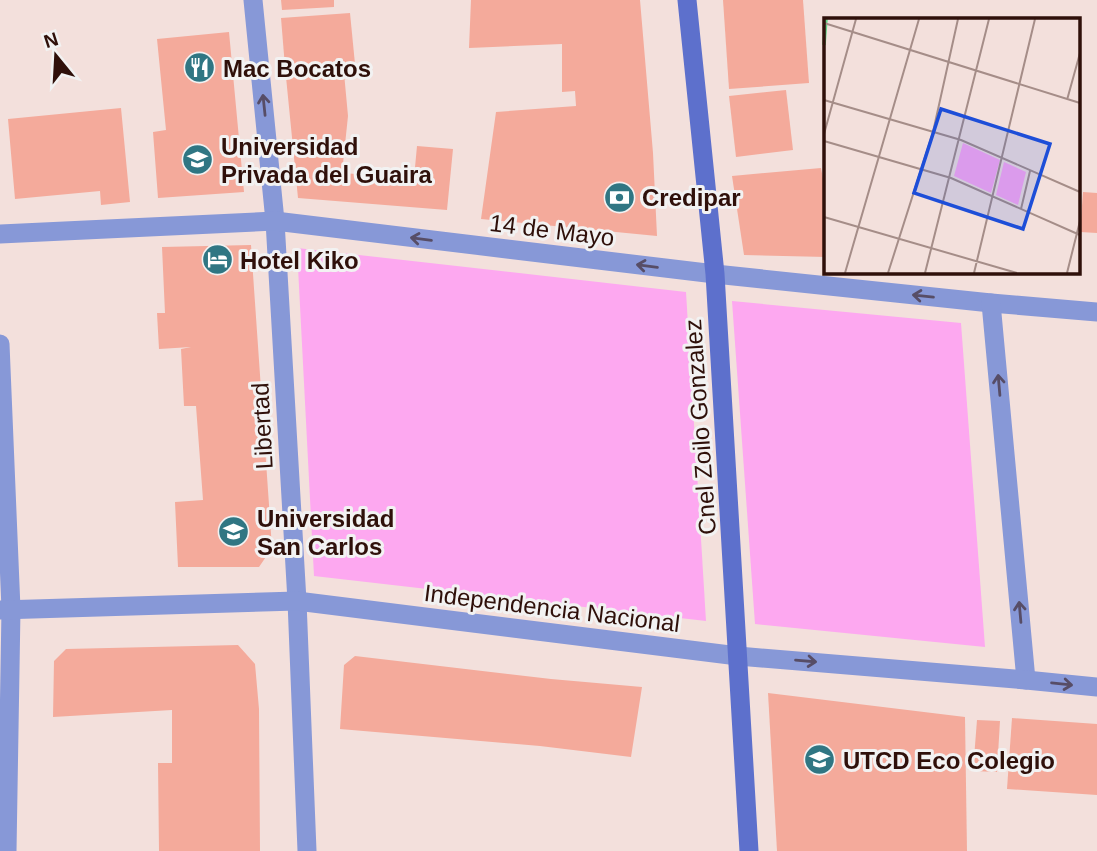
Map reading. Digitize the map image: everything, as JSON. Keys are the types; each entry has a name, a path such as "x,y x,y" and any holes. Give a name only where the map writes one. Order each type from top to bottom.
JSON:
{"main road":[{"name":"Cnel Zoilo Gonzalez","path":"687,0 715,274 749,851"}],"street":[{"name":"Libertad","path":"253,0 275,221 297,601 307,851"},
{"name":"14 de Mayo","path":"0,234 275,221 715,274 1097,312"},
{"path":"991,303 1026,680"},
{"path":"0,344 7,851"},
{"name":"Independencia Nacional","path":"5,610 297,601 738,656 1097,687"}],"shaded area":[{"path":"297,248 686,292 706,621 314,576"},
{"path":"732,301 961,323 985,647 755,624"}],"building":[{"path":"281,0 334,0 334,7 282,10"},
{"path":"471,0 640,0 657,236 481,219 496,112 576,106 575,91 562,92 562,44 469,48"},
{"path":"723,0 803,0 809,83 729,89"},
{"path":"350,13 355,64 285,67 281,18"},
{"path":"229,32 244,192 158,198 153,132 166,130 157,39"},
{"path":"344,73 348,116 342,173 414,178 417,146 453,149 447,210 298,198 286,77"},
{"path":"786,90 793,150 736,157 729,96"},
{"path":"121,108 130,202 101,205 100,191 15,199 8,119"},
{"path":"821,168 824,184 824,257 744,255 732,176"},
{"path":"1083,192 1097,193 1097,233 1080,232"},
{"path":"251,245 272,548 259,567 178,567 175,502 203,500 196,406 184,406 181,349 191,347 159,349 157,313 165,313 162,247"},
{"path":"238,645 255,664 259,709 260,851 159,851 158,763 172,763 172,710 53,717 54,661 66,649"},
{"path":"355,656 642,687 631,757 540,746 340,729 344,665"},
{"path":"768,693 965,717 967,851 777,851"},
{"path":"1012,718 1097,724 1097,795 1007,789"},
{"path":"977,720 1000,721 997,772 973,771"}],"place":[{"name":"Mac Bocatos","path":"200,68"},
{"name":"Universidad Privada del Guaira","path":"198,160"},
{"name":"Credipar","path":"619,197"},
{"name":"Hotel Kiko","path":"217,260"},
{"name":"Universidad San Carlos","path":"234,532"},
{"name":"UTCD Eco Colegio","path":"820,760"}]}
